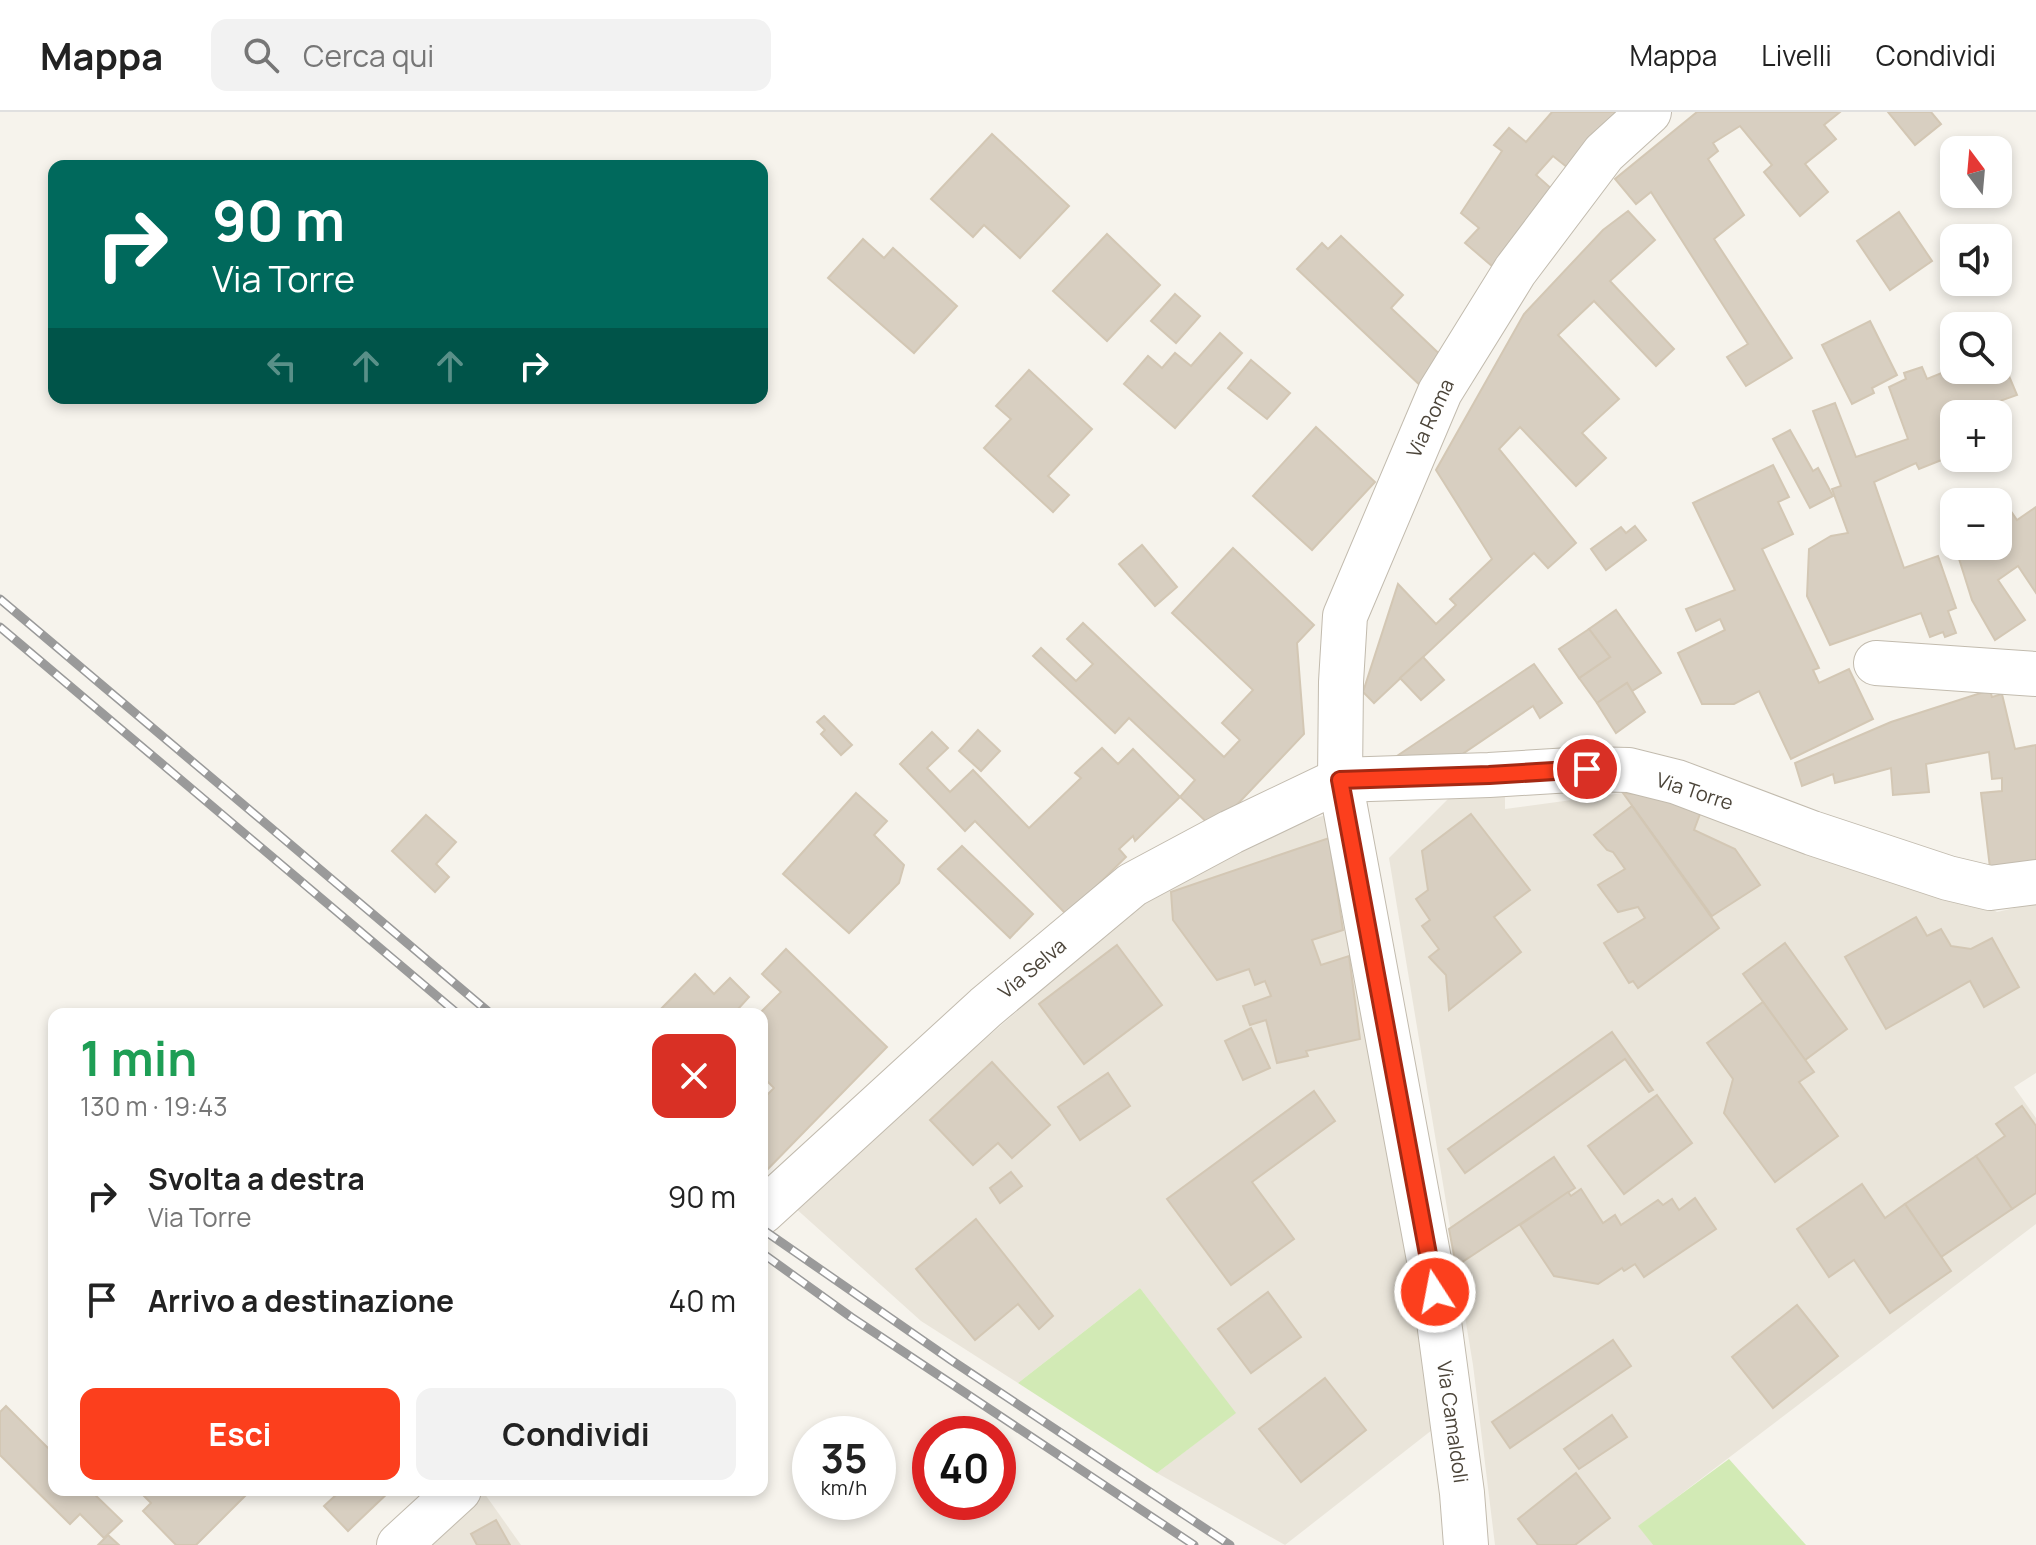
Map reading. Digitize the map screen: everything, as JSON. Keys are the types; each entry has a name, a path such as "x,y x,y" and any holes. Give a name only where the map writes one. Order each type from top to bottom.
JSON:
{"street":[{"name":"Via Roma","path":"1340,780 1345,616 1440,392 1524,259 1604,153 1649,112"},
{"path":"1876,663 2036,674"},
{"name":"Via Torre","path":"1340,780 1587,769 1629,770 1677,782 1812,833 1948,878 1990,888 2036,882"},
{"name":"Via Selva","path":"768,1207 986,1007 1132,885 1231,832 1340,780"},
{"name":"Via Camaldoli","path":"1340,780 1435,1292 1466,1545"},
{"path":"399,1545 452,1496"}],"shaded area":[{"path":"1623,793 1669,797 1980,902 1997,912 2036,903 2036,1073 2014,1087 2036,1118 2036,1224 1639,1526 1653,1545 1495,1545 1473,1365 1389,858 1450,797 1505,794 1505,809"},
{"path":"1329,814 1415,1279 1432,1430 1285,1545 1157,1473 1235,1413 1140,1288 1018,1383 921,1321 793,1206 1159,888 1234,843"},
{"path":"475,1496 486,1496 521,1545 422,1545"}],"green space":[{"path":"1140,1288 1236,1413 1157,1473 1018,1383"},
{"path":"1729,1459 1806,1545 1653,1545 1638,1526"}],"building":[{"path":"1552,112 1623,112 1572,171 1553,156 1536,175 1563,199 1499,272 1465,243 1479,228 1461,213 1502,151 1494,145 1509,128 1526,142"},
{"path":"1697,112 1840,112 1824,125 1836,139 1805,164 1828,192 1800,216 1764,172 1772,165 1740,126 1713,143 1718,151 1708,159 1744,215 1714,239 1792,358 1746,386 1727,357 1748,344 1651,192 1636,204 1615,179"},
{"path":"1888,112 1931,112 1941,124 1915,145"},
{"path":"992,134 1069,206 1020,258 984,225 973,237 931,199"},
{"path":"1628,211 1655,240 1610,281 1674,349 1656,366 1594,301 1558,335 1619,399 1582,433 1606,458 1576,486 1520,427 1499,449 1576,543 1548,568 1534,553 1374,703 1363,692 1398,584 1436,624 1456,605 1450,599 1492,559 1436,470 1524,314 1603,230"},
{"path":"1899,212 1932,261 1890,290 1857,241"},
{"path":"1107,234 1160,285 1107,341 1053,291"},
{"path":"1341,236 1403,295 1391,308 1448,362 1423,388 1297,269 1322,243 1328,249"},
{"path":"863,239 884,258 893,248 957,306 914,353 828,278"},
{"path":"1175,294 1200,316 1176,343 1151,321"},
{"path":"1870,321 1897,375 1872,388 1874,393 1852,404 1822,345"},
{"path":"1220,333 1242,353 1175,428 1124,384 1148,356 1162,368 1175,353 1191,366"},
{"path":"1251,360 1290,393 1267,419 1228,388"},
{"path":"1922,367 1927,379 1940,374 1940,384 2012,383 2017,395 2003,400 1940,400 1940,461 1919,469 1916,463 1874,482 1904,568 1938,556 1956,608 1948,611 1956,633 1945,637 1943,632 1930,637 1921,613 1830,645 1807,596 1809,549 1831,536 1848,533 1832,489 1841,486 1813,411 1835,403 1856,457 1908,439 1889,387 1906,379 1904,373"},
{"path":"1029,370 1092,429 1048,476 1069,495 1053,512 984,448 1011,419 996,406"},
{"path":"1316,427 1375,482 1312,550 1253,496"},
{"path":"1790,430 1813,471 1818,468 1833,496 1810,508 1773,439"},
{"path":"1773,465 1789,497 1778,502 1793,534 1762,549 1819,668 1813,670 1819,683 1849,669 1873,719 1791,759 1759,691 1734,704 1702,704 1678,653 1725,630 1720,619 1696,631 1686,609 1735,590 1693,503"},
{"path":"2036,507 2036,593 2018,566 1998,580 2025,620 1995,640 1972,600 1959,560 2012,560 2012,513 2017,520"},
{"path":"1635,526 1646,540 1606,570 1591,549 1621,527 1626,533"},
{"path":"1142,545 1177,587 1155,606 1119,564"},
{"path":"1233,548 1314,625 1297,643 1304,734 1214,829 1180,797 1195,780 1129,718 1115,733 1033,656 1041,648 1076,681 1093,664 1067,639 1083,623 1224,757 1240,740 1222,723 1253,690 1172,613"},
{"path":"1616,610 1661,673 1632,691 1627,683 1597,703 1579,678 1610,657 1589,629"},
{"path":"1589,629 1610,657 1579,678 1559,649"},
{"path":"1423,657 1444,680 1421,700 1400,678"},
{"path":"1534,664 1562,703 1540,718 1533,706 1439,770 1391,760"},
{"path":"1627,683 1645,712 1616,733 1597,703"},
{"path":"1990,690 1992,697 2002,694 2015,749 2036,745 2036,865 1991,876 1981,793 2002,791 2002,778 1992,779 1989,752 1926,764 1929,792 1893,795 1891,768 1835,783 1833,774 1802,786 1795,763 1891,722"},
{"path":"824,716 852,745 841,755 821,734 825,730 817,722"},
{"path":"978,730 1000,751 981,771 959,751"},
{"path":"932,732 948,748 927,768 950,792 973,770 1029,828 1081,778 1075,773 1102,748 1118,764 1133,749 1180,797 1135,841 1133,836 1119,849 1126,857 1067,915 975,821 965,831 900,764"},
{"path":"856,793 887,821 874,835 904,865 899,883 849,933 783,874"},
{"path":"1623,793 1669,797 1703,806 1694,830 1735,849 1760,885 1712,916"},
{"path":"1632,806 1719,928 1638,988 1633,981 1629,983 1604,943 1645,918 1638,907 1618,912 1598,885 1625,869 1613,852 1607,850 1594,835"},
{"path":"1471,814 1530,890 1494,917 1521,952 1449,1010 1446,975 1429,957 1439,949 1422,926 1430,920 1416,899 1428,890 1422,851"},
{"path":"426,815 456,842 436,864 449,877 435,892 392,851"},
{"path":"1329,838 1343,930 1312,940 1321,965 1349,956 1360,1039 1306,1051 1308,1056 1277,1063 1266,1020 1250,1025 1243,1006 1271,996 1265,981 1255,985 1249,969 1217,980 1173,920 1171,892"},
{"path":"962,846 1033,914 1010,938 938,869"},
{"path":"1916,917 1927,936 1941,929 1951,946 1971,949 1992,938 2019,987 1984,1007 1970,981 1886,1029 1845,957"},
{"path":"1785,943 1847,1029 1805,1060 1743,974"},
{"path":"1117,945 1162,1005 1084,1064 1039,1004"},
{"path":"786,949 887,1047 768,1169 768,1094 774,1088 768,1082 768,1008 765,1008 781,992 762,974"},
{"path":"695,974 714,994 730,978 749,997 739,1008 662,1008"},
{"path":"1763,1002 1814,1072 1799,1082 1838,1136 1775,1182 1724,1113 1733,1079 1707,1043"},
{"path":"1251,1028 1270,1068 1243,1080 1225,1041"},
{"path":"1612,1032 1653,1090 1649,1092 1625,1059 1465,1173 1448,1149"},
{"path":"992,1062 1050,1125 1012,1158 998,1143 973,1165 930,1120"},
{"path":"1108,1073 1130,1106 1080,1140 1058,1107"},
{"path":"1314,1091 1335,1121 1252,1182 1294,1239 1231,1285 1167,1199"},
{"path":"1657,1095 1692,1143 1624,1194 1588,1146"},
{"path":"2022,1106 2036,1126 2036,1193 2012,1209 1976,1156 2005,1136 1996,1124"},
{"path":"1976,1156 2012,1209 1941,1257 1905,1204"},
{"path":"1554,1157 1575,1188 1456,1266 1449,1229"},
{"path":"1011,1172 1022,1186 1000,1203 990,1188"},
{"path":"1862,1184 1885,1218 1905,1204 1951,1271 1890,1313 1854,1260 1829,1277 1797,1229"},
{"path":"1581,1189 1603,1223 1615,1215 1621,1225 1658,1200 1663,1205 1672,1199 1679,1210 1695,1198 1716,1229 1644,1277 1635,1264 1624,1271 1622,1268 1598,1284 1554,1276 1520,1225 1568,1192 1571,1196"},
{"path":"976,1219 1053,1316 1039,1329 1018,1304 975,1340 916,1269"},
{"path":"1268,1292 1301,1337 1251,1373 1218,1329"},
{"path":"1797,1305 1838,1356 1773,1408 1732,1357"},
{"path":"1613,1340 1631,1366 1510,1448 1492,1422"},
{"path":"1325,1378 1366,1430 1301,1482 1259,1429"},
{"path":"6,1406 48,1448 48,1496 96,1496 122,1521 104,1538 80,1514 70,1524 0,1455 0,1412"},
{"path":"1612,1415 1627,1437 1579,1469 1564,1449"},
{"path":"1576,1473 1610,1518 1575,1545 1538,1545 1518,1519"},
{"path":"144,1496 245,1496 196,1545 176,1545 143,1511 151,1503"},
{"path":"335,1496 385,1496 348,1531 324,1506"},
{"path":"496,1520 510,1545 477,1545 471,1534"},
{"path":"108,1535 119,1545 98,1545"}],"railway":[{"path":"0,599 484,1008"},
{"path":"0,627 451,1008"},
{"path":"768,1233 951,1360 1230,1545"},
{"path":"768,1257 851,1317 1194,1545"}],"route":[{"path":"1435,1292 1340,780 1587,769"}]}
